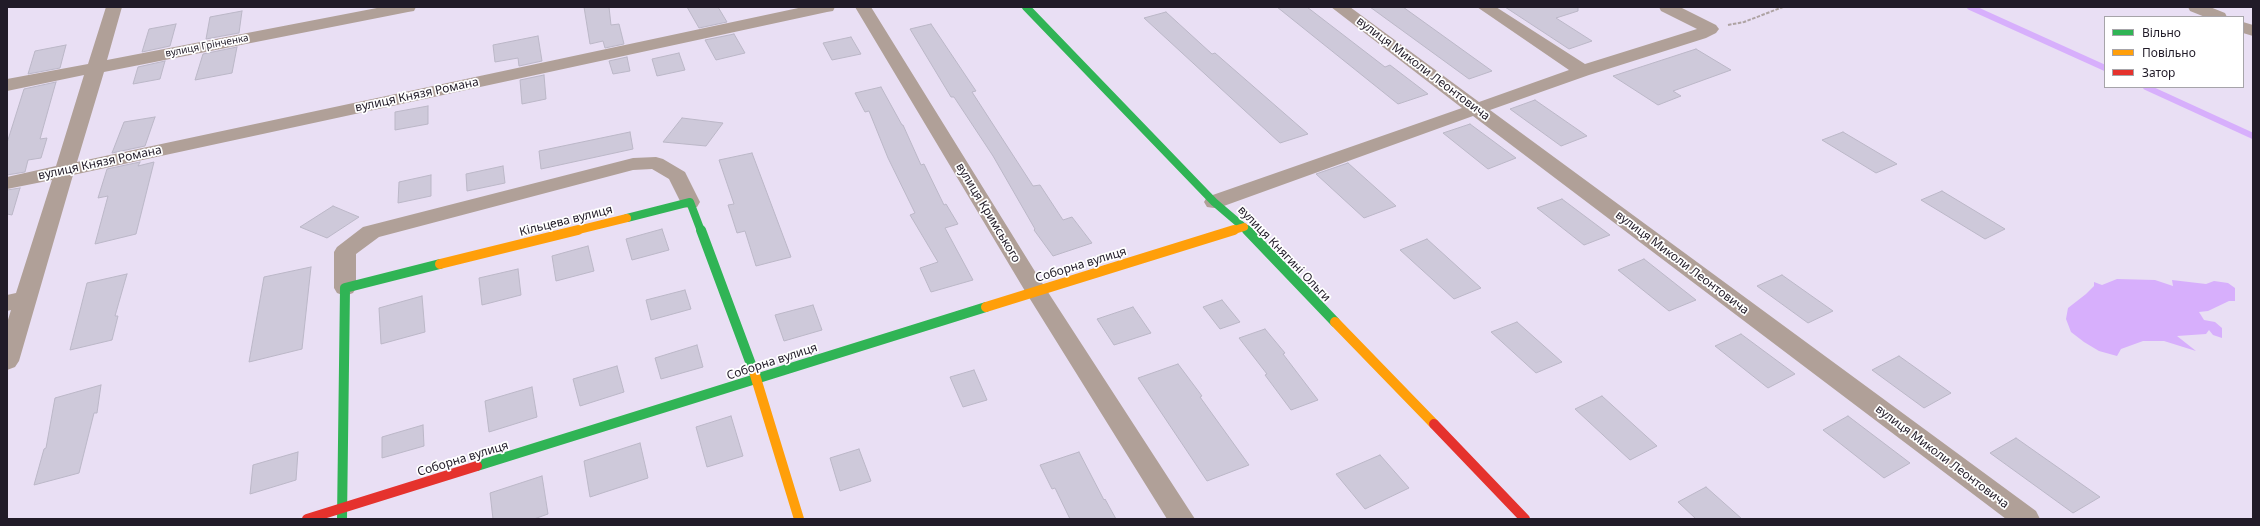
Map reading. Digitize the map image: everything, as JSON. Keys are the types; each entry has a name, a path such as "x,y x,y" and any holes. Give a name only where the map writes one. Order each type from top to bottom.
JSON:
{"street":[{"path":"7,361 17,301 64,171 94,68 114,7"},
{"name":"вулиця Грінченка","path":"7,85 408,7"},
{"name":"вулиця Князя Романа","path":"7,183 827,7"},
{"name":"вулиця Кримського","path":"863,7 1036,291 1181,519"},
{"name":"вулиця Княгині Ольги","path":"1026,7 1214,202 1244,227 1525,519"},
{"name":"вулиця Миколи Леонтовича","path":"1339,7 2026,519"},
{"path":"1485,7 1583,71"},
{"path":"1667,7 1710,29"},
{"path":"2196,7 2217,16"},
{"path":"1214,202 1583,71 1700,34 1710,29"},
{"path":"342,519 345,252 371,232 633,164 656,163 678,176 690,202 757,380 799,519"},
{"name":"Кільцева вулиця","path":"345,288 690,202"},
{"name":"Соборна вулиця","path":"307,519 1244,227"}],"path":[{"path":"1710,29 1744,22 1783,7"}],"shaded area":[{"path":"2117,279 2155,280 2173,286 2172,280 2206,284 2214,281 2228,283 2235,288 2235,301 2229,301 2208,311 2199,312 2204,320 2215,322 2222,328 2222,338 2213,335 2209,330 2206,334 2177,336 2196,351 2164,341 2143,341 2121,349 2117,356 2099,351 2071,332 2066,319 2068,308 2094,286 2094,282 2102,285"}],"building":[{"path":"584,7 609,7 611,25 619,24 624,44 605,48 603,41 590,44"},
{"path":"687,7 718,7 727,22 699,28"},
{"path":"1277,7 1307,7 1385,67 1390,65 1428,94 1398,104"},
{"path":"1370,7 1403,7 1492,71 1469,79"},
{"path":"1505,7 1578,7 1578,11 1556,18 1592,41 1569,49"},
{"path":"242,11 239,33 206,39 210,17"},
{"path":"1166,12 1212,54 1215,53 1308,134 1280,143 1144,18"},
{"path":"176,24 170,46 142,52 149,29"},
{"path":"931,24 976,91 972,92 1033,186 1040,185 1063,220 1072,217 1092,243 1053,256 1034,230 1035,229 993,156 954,97 951,97 910,29"},
{"path":"734,34 745,53 716,60 705,40"},
{"path":"538,36 542,61 519,66 518,58 495,62 493,45"},
{"path":"851,37 861,54 832,60 823,43"},
{"path":"66,45 60,68 28,74 35,51"},
{"path":"237,47 232,73 195,80 203,54"},
{"path":"1696,49 1731,70 1673,91 1681,96 1658,105 1613,76"},
{"path":"679,53 685,70 657,76 652,59"},
{"path":"627,57 630,71 613,74 609,61"},
{"path":"165,61 160,79 133,84 138,67"},
{"path":"544,75 546,99 522,104 520,80"},
{"path":"56,82 40,139 47,138 41,158 28,160 25,172 7,175 7,143 24,89"},
{"path":"881,87 903,125 921,165 924,164 944,205 946,204 958,224 945,228 973,280 931,292 920,268 938,262 910,215 915,213 888,158 869,111 865,112 855,93"},
{"path":"1535,100 1587,136 1561,146 1510,109"},
{"path":"428,106 428,124 395,130 395,112"},
{"path":"155,117 145,146 112,153 124,122"},
{"path":"682,118 723,123 706,146 663,142"},
{"path":"1470,124 1516,158 1488,169 1443,133"},
{"path":"630,132 633,149 541,169 539,151"},
{"path":"1843,132 1897,164 1876,173 1822,140"},
{"path":"752,153 791,257 756,266 745,231 737,233 728,205 734,204 719,160"},
{"path":"140,162 138,166 154,162 136,234 95,244 108,196 98,198 107,169"},
{"path":"1348,163 1396,206 1364,218 1316,174"},
{"path":"503,166 505,183 467,191 466,174"},
{"path":"431,175 431,196 398,203 399,182"},
{"path":"20,188 12,215 7,214 7,190"},
{"path":"1942,191 2005,229 1985,239 1921,200"},
{"path":"1562,199 1610,235 1584,245 1537,208"},
{"path":"333,206 359,217 327,238 300,227"},
{"path":"662,229 669,250 632,260 626,239"},
{"path":"1427,239 1481,288 1454,299 1400,250"},
{"path":"588,246 594,271 556,281 552,256"},
{"path":"1644,259 1696,300 1669,311 1618,270"},
{"path":"311,267 302,349 249,362 264,277"},
{"path":"518,269 521,295 482,305 479,278"},
{"path":"127,274 115,316 118,316 112,340 70,350 87,283"},
{"path":"1782,275 1833,311 1808,323 1757,286"},
{"path":"685,290 691,309 651,320 646,300"},
{"path":"422,296 425,332 381,344 379,308"},
{"path":"1222,300 1240,322 1220,329 1203,307"},
{"path":"813,305 822,330 784,341 775,315"},
{"path":"1133,307 1151,333 1114,345 1097,319"},
{"path":"1517,322 1562,362 1536,373 1491,332"},
{"path":"1265,329 1285,353 1283,354 1318,400 1291,410 1265,375 1267,374 1239,338"},
{"path":"1741,334 1795,374 1768,388 1715,346"},
{"path":"697,345 703,367 661,379 655,358"},
{"path":"1899,356 1951,393 1924,408 1872,370"},
{"path":"1178,364 1202,396 1200,397 1249,465 1207,481 1138,378"},
{"path":"617,366 624,392 580,406 573,379"},
{"path":"974,370 987,400 963,407 950,377"},
{"path":"101,385 97,413 94,413 79,473 34,485 44,449 46,448 55,398"},
{"path":"532,387 537,417 489,432 485,401"},
{"path":"1602,396 1657,446 1630,460 1575,409"},
{"path":"731,416 743,456 707,467 696,427"},
{"path":"1848,416 1910,463 1884,478 1823,430"},
{"path":"423,425 424,446 382,458 382,437"},
{"path":"2016,438 2100,497 2073,513 1990,453"},
{"path":"640,443 648,478 590,497 584,461"},
{"path":"859,449 871,481 840,491 830,458"},
{"path":"298,452 296,480 250,494 253,465"},
{"path":"1079,452 1104,500 1105,499 1116,519 1070,519 1055,488 1052,489 1040,465"},
{"path":"1380,455 1409,488 1365,509 1336,474"},
{"path":"542,476 548,514 534,519 493,519 490,493"},
{"path":"1706,487 1742,519 1696,519 1678,502"}],"waterway":[{"path":"1970,7 2104,68"},
{"path":"2148,88 2253,136"}],"traffic: fast":[{"path":"1026,7 1214,202 1244,227 1335,322"},
{"path":"627,218 690,202 755,375"},
{"path":"342,519 345,288 440,264"},
{"path":"477,466 986,307"}],"traffic: slow":[{"path":"440,264 627,218"},
{"path":"986,307 1244,227"},
{"path":"1335,322 1434,424"},
{"path":"755,375 799,519"}],"traffic: jam":[{"path":"1434,424 1525,519"},
{"path":"307,519 477,466"}]}
